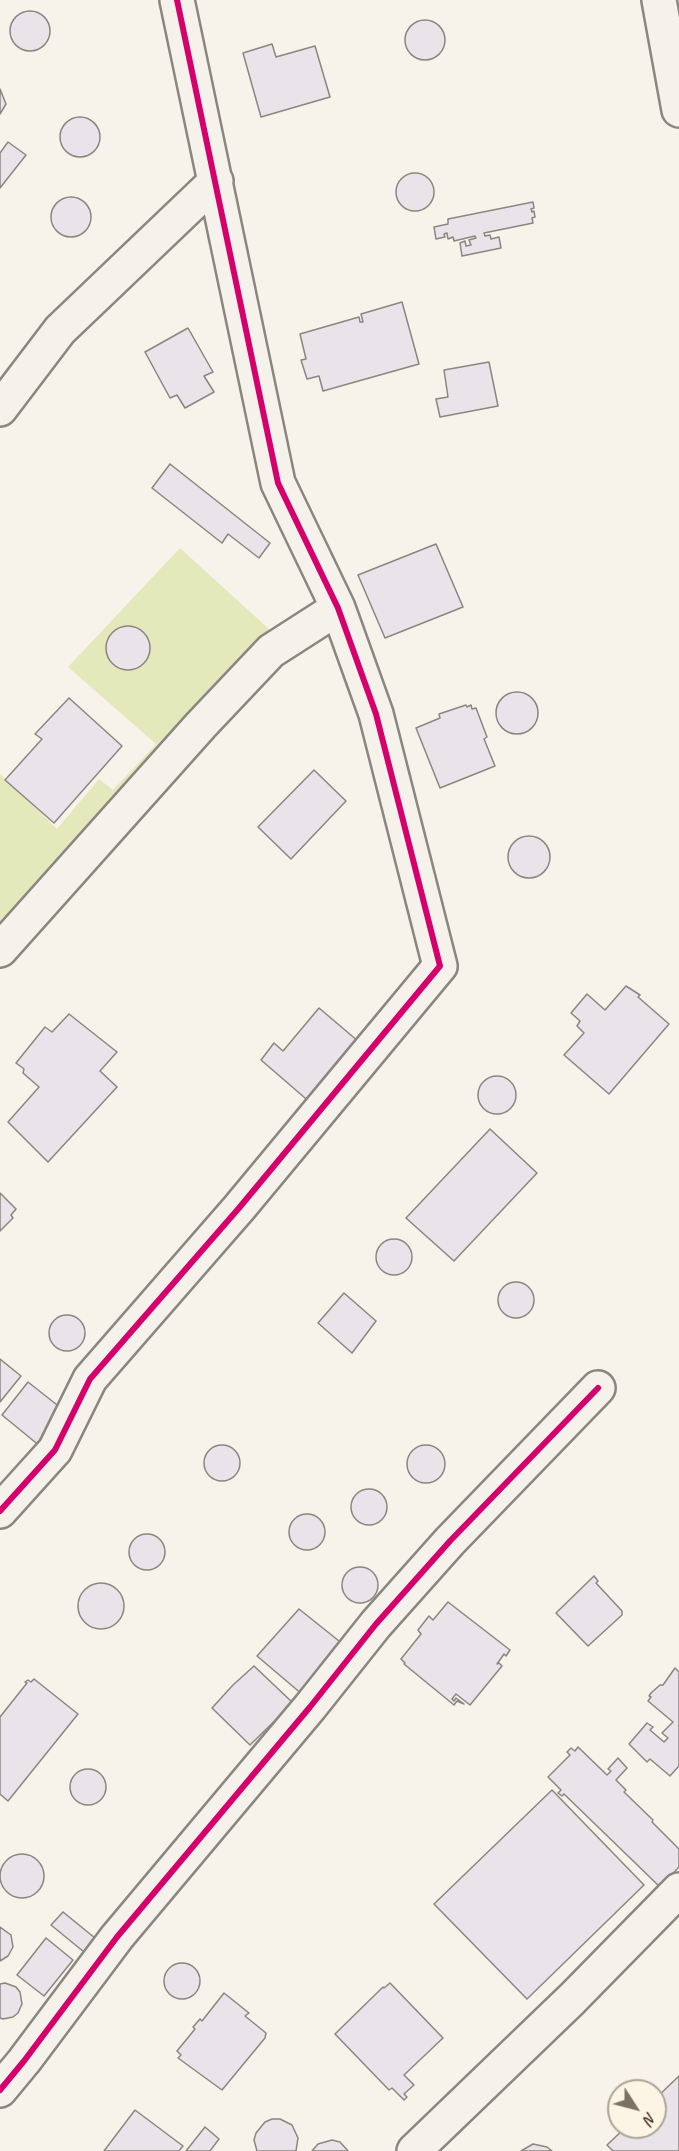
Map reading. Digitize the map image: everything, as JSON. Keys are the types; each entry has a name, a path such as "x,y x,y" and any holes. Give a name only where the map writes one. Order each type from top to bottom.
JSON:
{"street":[{"path":"0,1511 55,1450 90,1379 239,1208 440,966 376,714 338,608 278,483 177,0"},
{"path":"659,0 679,110"},
{"path":"0,409 60,330 216,181"},
{"path":"0,950 201,725 271,651 338,608"},
{"path":"0,2090 117,1937 310,1707 376,1624 450,1541 598,1388"},
{"path":"414,2151 572,1999 679,1890"}],"green space":[{"path":"180,548 270,630 0,926 0,774 57,829 99,779 113,790 156,744 68,667"}],"building":[{"path":"30,11 44,17 50,31 44,45 30,51 16,45 10,31 16,17"},
{"path":"425,20 439,26 445,40 439,54 425,60 411,54 405,40 411,26"},
{"path":"272,44 276,57 315,46 330,97 261,117 243,53"},
{"path":"0,89 6,104 0,114"},
{"path":"80,117 94,123 100,137 94,151 80,157 66,151 60,137 66,123"},
{"path":"8,142 26,155 0,188 0,153"},
{"path":"415,173 429,178 434,192 429,206 415,211 401,206 396,192 401,178"},
{"path":"71,197 85,203 91,217 85,231 71,237 57,231 51,217 57,203"},
{"path":"533,202 534,208 531,209 535,217 532,218 533,223 484,233 485,236 490,235 491,239 499,237 501,248 462,256 460,243 465,241 466,246 471,245 469,240 476,238 475,236 454,241 453,237 448,239 447,233 444,234 445,237 436,239 434,227 448,224 448,219"},
{"path":"402,302 419,364 323,391 319,376 307,379 301,360 306,359 300,334 359,317 360,322 363,322 361,314"},
{"path":"188,328 213,372 204,376 214,392 185,408 177,395 170,398 145,352"},
{"path":"489,362 498,406 440,417 436,399 448,397 444,370"},
{"path":"170,464 270,543 259,558 228,534 222,543 152,488"},
{"path":"436,544 463,607 385,638 358,575"},
{"path":"128,626 143,633 150,648 143,663 128,670 113,663 106,648 113,633"},
{"path":"517,692 532,698 538,713 532,728 517,734 502,728 496,713 502,698"},
{"path":"69,698 122,746 54,823 5,780 42,739 35,734"},
{"path":"466,705 467,707 471,705 472,709 476,708 487,737 484,739 495,766 440,788 416,728 440,718 439,714"},
{"path":"314,770 346,801 291,859 258,827"},
{"path":"529,836 544,842 550,857 544,872 529,878 514,872 508,857 514,842"},
{"path":"626,986 640,995 638,997 669,1024 609,1094 564,1055 584,1033 577,1026 580,1021 571,1013 587,994 605,1010"},
{"path":"319,1008 365,1047 312,1104 261,1060 274,1043 283,1051"},
{"path":"69,1014 117,1052 100,1071 117,1087 48,1162 8,1122 39,1087 23,1073 24,1069 16,1063 45,1027 52,1032"},
{"path":"497,1076 511,1081 516,1095 511,1109 497,1114 483,1109 478,1095 483,1081"},
{"path":"490,1129 537,1173 454,1261 406,1218"},
{"path":"0,1193 16,1209 11,1215 13,1218 0,1231"},
{"path":"394,1239 407,1244 412,1257 407,1270 394,1275 381,1270 376,1257 381,1244"},
{"path":"516,1282 529,1287 534,1300 529,1313 516,1318 503,1313 498,1300 503,1287"},
{"path":"344,1293 376,1321 352,1353 318,1323"},
{"path":"67,1315 80,1320 85,1333 80,1346 67,1351 54,1346 49,1333 54,1320"},
{"path":"0,1359 21,1376 0,1402"},
{"path":"28,1382 66,1412 41,1447 2,1415"},
{"path":"222,1445 235,1450 240,1463 235,1476 222,1481 209,1476 204,1463 209,1450"},
{"path":"426,1445 440,1450 445,1464 440,1478 426,1483 412,1478 407,1464 412,1450"},
{"path":"369,1489 382,1494 387,1507 382,1520 369,1525 356,1520 351,1507 356,1494"},
{"path":"307,1514 320,1519 325,1532 320,1545 307,1550 294,1545 289,1532 294,1519"},
{"path":"147,1534 160,1539 165,1552 160,1565 147,1570 134,1565 129,1552 134,1539"},
{"path":"360,1567 373,1572 378,1585 373,1598 360,1603 347,1598 342,1585 347,1572"},
{"path":"594,1576 598,1581 596,1583 622,1611 622,1615 588,1646 556,1613"},
{"path":"101,1583 117,1590 124,1606 117,1622 101,1629 85,1622 78,1606 85,1590"},
{"path":"448,1602 510,1650 497,1664 502,1666 470,1705 456,1694 452,1699 454,1701 456,1698 464,1704 457,1701 454,1705 404,1664 401,1659 421,1634 418,1630 429,1616 433,1620"},
{"path":"299,1609 344,1645 303,1695 257,1656"},
{"path":"254,1666 293,1703 250,1745 212,1708"},
{"path":"675,1668 679,1672 679,1766 670,1776 650,1759 647,1762 629,1744 647,1723 653,1727 650,1730 664,1742 668,1738 662,1733 673,1722 648,1701 651,1693 663,1685"},
{"path":"34,1679 78,1714 8,1801 0,1794 0,1717 27,1683 25,1682 28,1680 31,1682"},
{"path":"578,1747 607,1775 611,1771 608,1769 618,1758 627,1768 616,1780 626,1790 624,1792 679,1849 679,1867 660,1887 564,1794 562,1796 558,1793 561,1790 548,1777 570,1755 567,1752 571,1748 575,1751"},
{"path":"88,1769 101,1774 106,1787 101,1800 88,1805 75,1800 70,1787 75,1774"},
{"path":"552,1790 644,1885 527,1999 434,1904"},
{"path":"22,1854 37,1861 44,1876 37,1891 22,1898 7,1891 0,1876 7,1861"},
{"path":"63,1912 95,1938 84,1952 51,1925"},
{"path":"0,1927 11,1935 13,1947 8,1956 0,1961"},
{"path":"46,1938 73,1960 44,1996 17,1975"},
{"path":"182,1963 195,1968 200,1981 195,1994 182,1999 169,1994 164,1981 169,1968"},
{"path":"5,1983 16,1987 20,1992 22,2004 18,2013 13,2017 3,2019 0,2018 0,1984"},
{"path":"390,1983 443,2038 404,2075 414,2085 404,2094 407,2097 404,2100 392,2088 389,2090 335,2034 383,1987"},
{"path":"224,1993 249,2013 245,2016 266,2033 265,2038 222,2090 178,2058 181,2055 177,2051 195,2029 193,2027 200,2019 202,2021"},
{"path":"679,2076 679,2151 613,2151 607,2145 613,2139 667,2139 667,2088"},
{"path":"135,2110 183,2146 179,2151 104,2151"},
{"path":"280,2119 292,2125 298,2138 296,2151 257,2151 254,2140 256,2133 265,2122"},
{"path":"205,2127 219,2139 210,2151 186,2151"},
{"path":"332,2140 340,2142 348,2151 312,2151 318,2144"},
{"path":"533,2144 547,2147 552,2151 521,2151"}],"cycle path":[{"path":"0,1511 55,1450 90,1379 239,1208 440,966 376,714 338,608 278,483 177,0"},
{"path":"0,2090 117,1937 310,1707 376,1624 450,1541 598,1388"}]}
